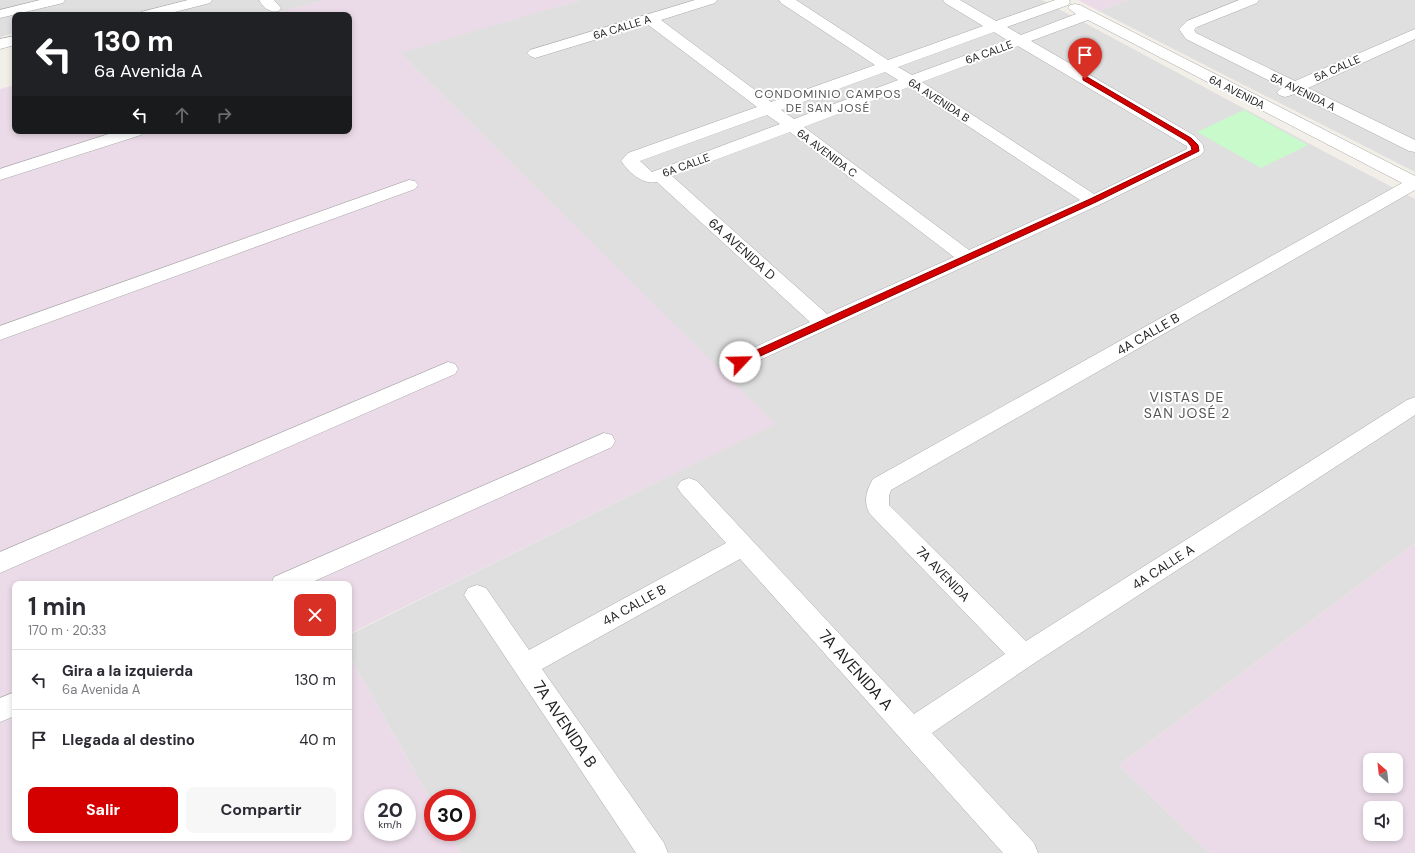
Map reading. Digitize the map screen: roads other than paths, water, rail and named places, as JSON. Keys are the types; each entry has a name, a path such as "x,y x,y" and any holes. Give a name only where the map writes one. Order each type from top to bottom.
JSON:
{"street":[{"path":"0,14 58,0"},
{"path":"158,12 205,0"},
{"name":"6A CALLE A","path":"535,53 710,0"},
{"name":"6A AVENIDA B","path":"786,0 1093,201"},
{"path":"740,362 1093,201 1195,151 1195,145 1189,140 950,0"},
{"name":"5A AVENIDA A","path":"1252,0 1192,24 1186,29 1191,36 1415,147"},
{"name":"6A CALLE","path":"1061,1 887,66 634,157 630,161 648,177 660,175 1088,15"},
{"name":"6A AVENIDA","path":"1061,1 1258,104 1415,183"},
{"name":"6A AVENIDA C","path":"650,18 967,258"},
{"name":"5A CALLE","path":"1258,104 1415,33"},
{"path":"0,44 12,41"},
{"path":"0,175 126,134"},
{"name":"6A AVENIDA D","path":"660,175 824,323"},
{"name":"4A CALLE B","path":"881,485 1415,183"},
{"path":"0,333 409,185"},
{"path":"0,563 448,369"},
{"name":"4A CALLE A","path":"912,731 1024,656 1415,405"},
{"path":"290,581 604,441"},
{"name":"7A AVENIDA","path":"881,485 878,496 878,508 1024,656"},
{"name":"7A AVENIDA A","path":"689,487 1023,853"},
{"name":"4A CALLE B","path":"526,665 742,546"},
{"name":"7A AVENIDA B","path":"477,595 653,853"},
{"path":"0,710 12,705"}],"district":[{"name":"CONDOMINIO CAMPOS DE SAN JOSÉ","path":"828,101"},
{"name":"VISTAS DE SAN JOSÉ 2","path":"1187,406"}]}
